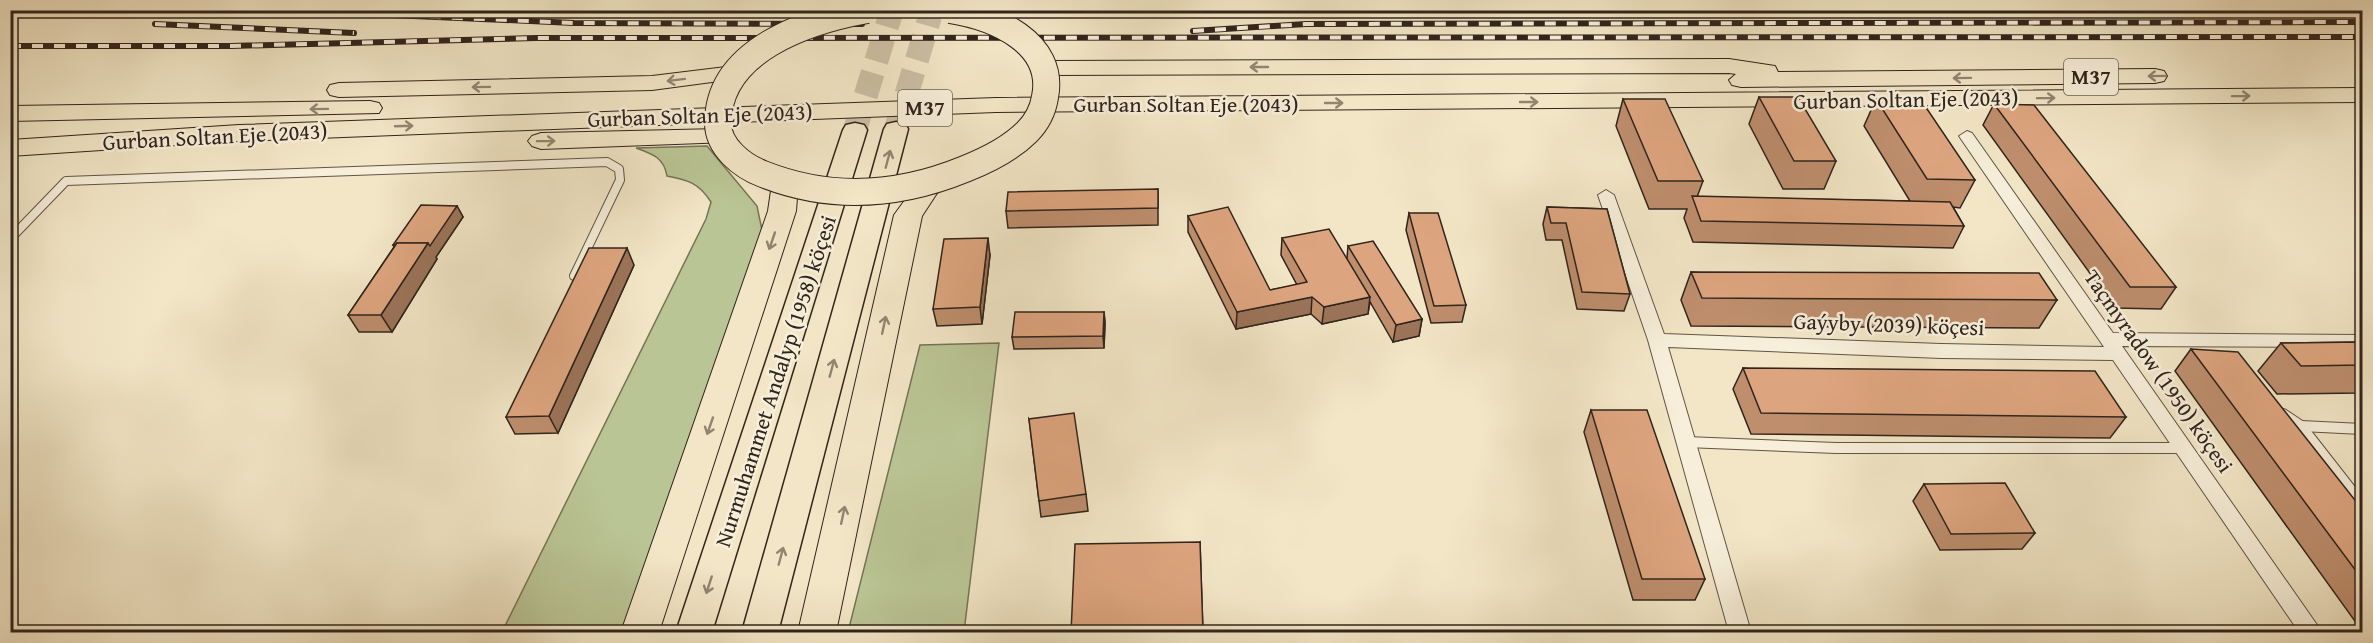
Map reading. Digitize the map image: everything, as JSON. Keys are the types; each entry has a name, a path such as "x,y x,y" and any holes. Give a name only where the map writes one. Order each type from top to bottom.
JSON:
{"highway":[{"path":"867,10 834,14 785,35 756,52 734,73 720,93 716,115 720,137 729,151 751,170 785,184 826,192 873,193 930,184 969,169 1008,148 1033,125 1043,108 1048,92 1047,68 1035,50 1017,34 985,15 950,10"},
{"path":"1047,68 1729,66 1820,79"},
{"path":"10,106 194,93 652,83 734,73"},
{"name":"Gurban Soltan Eje (2043)","path":"10,114 444,106 1112,85 2362,74"},
{"name":"Gurban Soltan Eje (2043)","path":"10,149 251,133 676,115 996,105 2362,95"},
{"path":"1033,125 1760,117 1840,100"},
{"path":"10,149 215,148 720,137"},
{"path":"641,631 782,211 785,184"},
{"path":"820,623 908,215 930,184"}],"main road":[{"name":"Nurmuhammet Andalyp (1958) köçesi","path":"760,633 896,129"},
{"name":"Nurmuhammet Andalyp (1958) köçesi","path":"694,633 855,130"}],"street":[{"name":"Taçmyradow (1950) köçesi","path":"1967,136 2115,346 2311,633"},
{"path":"1606,195 1657,340 1740,633"},
{"name":"Gaýyby (2039) köçesi","path":"1657,340 1941,351 2351,343"}],"lane":[{"path":"10,239 66,182 608,162 619,169 620,180 574,276"},
{"path":"2274,403 2280,412 2301,426 2362,504"},
{"path":"2301,426 2362,429"},
{"path":"1686,442 1836,448 2184,448"}],"path":[{"path":"616,10 770,14 777,10"}],"green space":[{"path":"707,146 757,206 762,230 622,632 502,632 706,219 711,202 697,186 667,176 666,170 657,157 636,148"},
{"path":"999,343 964,632 848,632 920,345"}],"building":[{"path":"1759,97 1798,97 1836,161 1794,161"},
{"path":"1623,99 1665,99 1703,181 1658,181"},
{"path":"1876,99 1921,100 1975,180 1927,179"},
{"path":"1994,104 2034,105 2176,287 2130,287"},
{"path":"1158,189 1158,208 1006,211 1008,192"},
{"path":"1692,196 1950,202 1964,226 1701,221"},
{"path":"421,205 457,206 430,246 428,243 393,245"},
{"path":"1228,207 1270,290 1307,282 1282,238 1329,229 1370,297 1324,307 1312,297 1237,312 1188,216"},
{"path":"1547,207 1607,209 1630,294 1582,292 1566,223 1551,223"},
{"path":"1409,213 1438,213 1466,305 1434,306"},
{"path":"988,238 980,307 933,309 944,239"},
{"path":"1373,241 1422,319 1396,325 1348,246"},
{"path":"397,243 428,243 381,315 348,315"},
{"path":"589,248 627,248 549,416 506,417"},
{"path":"1691,272 2039,273 2057,300 1702,298"},
{"path":"1015,312 1104,312 1103,336 1012,337"},
{"path":"2362,342 2362,365 2301,366 2281,343"},
{"path":"2191,349 2238,352 2362,509 2362,579"},
{"path":"1743,368 2095,371 2126,417 1761,413"},
{"path":"1591,410 1647,410 1705,579 1642,579"},
{"path":"1074,413 1086,494 1039,501 1029,419"},
{"path":"2005,483 2035,533 1951,534 1924,484"},
{"path":"1200,542 1203,631 1071,633 1075,544"}],"tunnel":[{"path":"855,130 892,10"},
{"path":"896,129 932,10"}],"railway":[{"path":"276,10 574,23 862,24"},
{"path":"1193,31 1306,24 2362,22"},
{"path":"155,24 354,33"},
{"path":"10,46 231,46 536,38 2362,37"}]}
